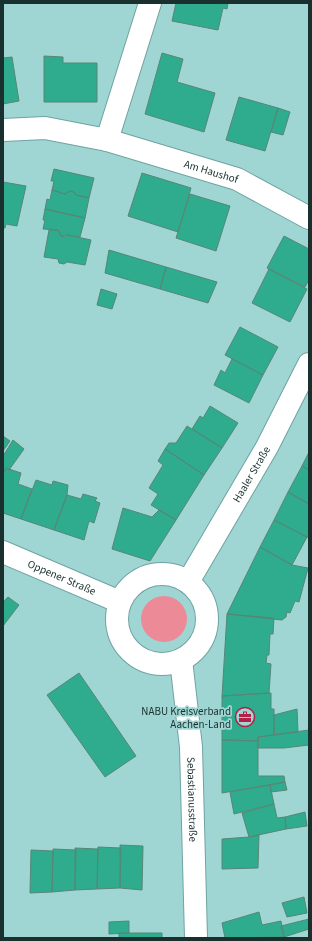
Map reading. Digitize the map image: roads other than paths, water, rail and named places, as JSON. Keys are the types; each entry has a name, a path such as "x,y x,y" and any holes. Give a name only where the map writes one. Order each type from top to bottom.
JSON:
{"street":[{"path":"107,140 150,3"},
{"name":"Am Haushof","path":"3,130 45,128 107,140 237,179 309,218"},
{"name":"Haaler Straße","path":"188,582 267,447 309,364"},
{"name":"Oppener Straße","path":"3,552 120,602"},
{"path":"163,574 176,576 188,582 198,592 205,603 207,616 206,630 201,642 192,653 181,660 166,664 151,663 137,656 126,646 119,633 117,617 120,602 127,591 137,582 149,576 163,574"},
{"name":"Sebastianusstraße","path":"181,660 191,747 196,938"}],"place":[{"name":"NABU Kreisverband Aachen-Land","path":"245,717"}]}
